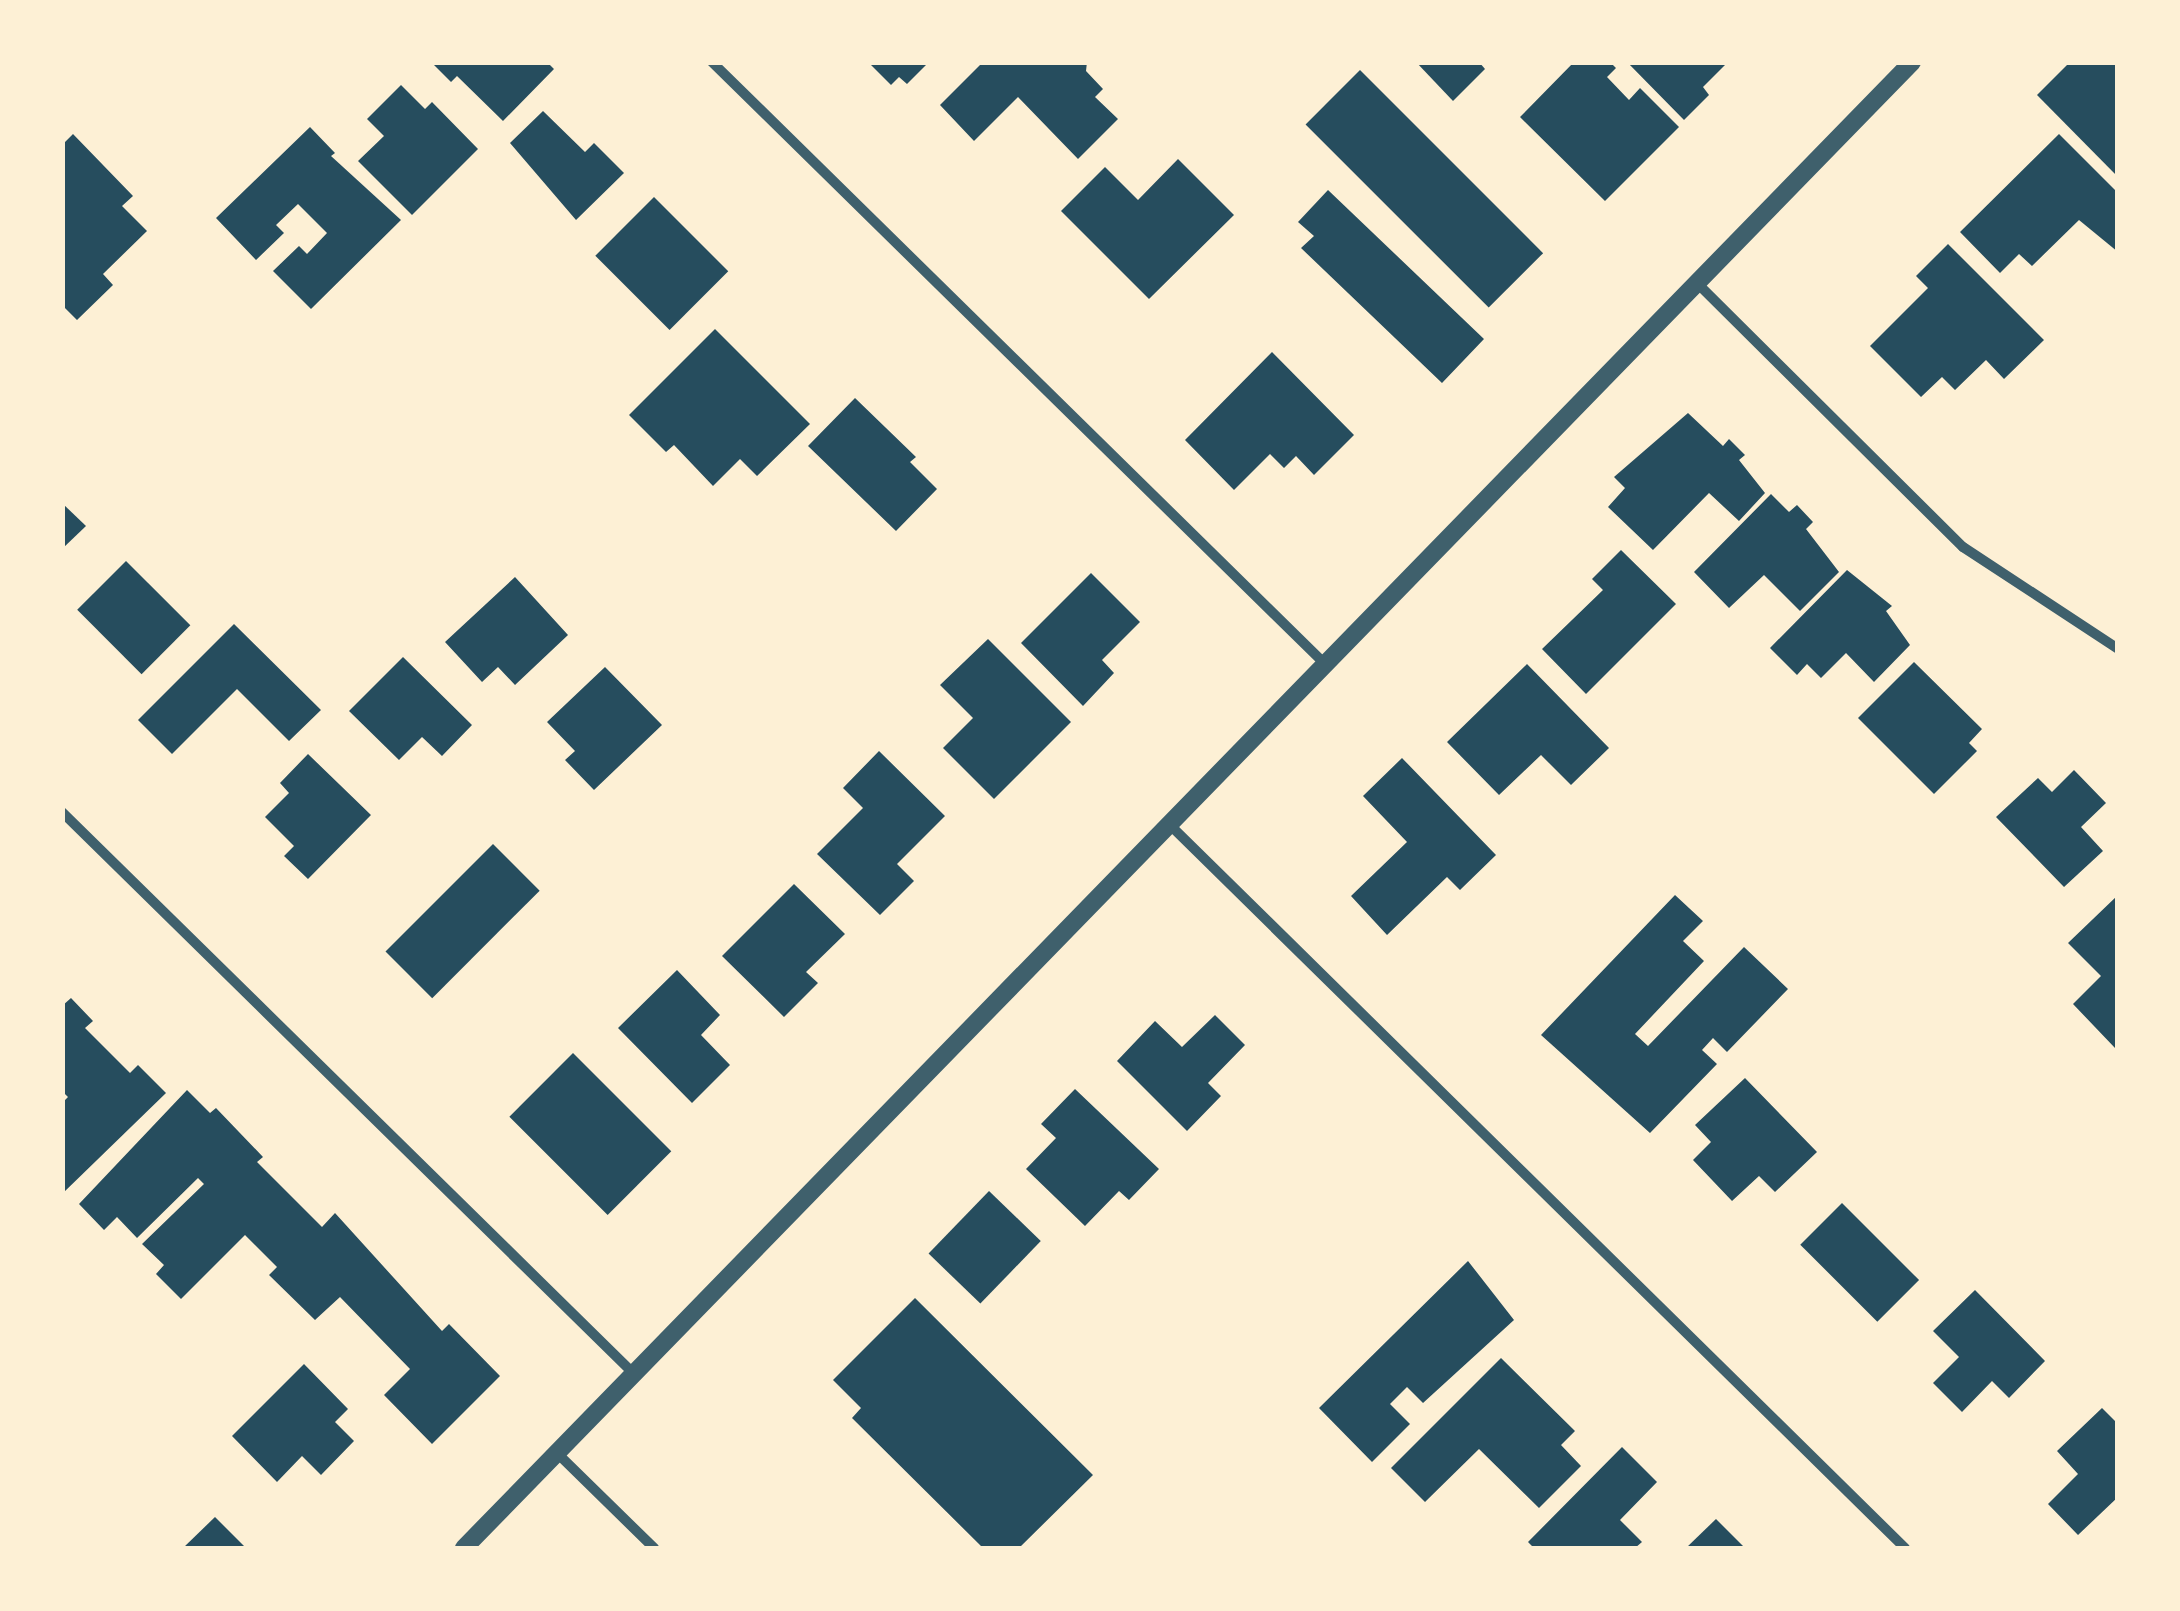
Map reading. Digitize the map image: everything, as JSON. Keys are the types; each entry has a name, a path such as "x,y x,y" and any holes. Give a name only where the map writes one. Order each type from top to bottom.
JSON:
{"street":[{"path":"712,62 1326,665"},
{"path":"464,1548 1912,62"},
{"path":"1697,283 1964,547 2118,649"},
{"path":"62,812 634,1374"},
{"path":"1170,825 1904,1548"},
{"path":"557,1453 654,1548"}],"building":[{"path":"431,62 547,62 554,69 503,121 457,76 451,82"},
{"path":"868,62 929,62 907,84 899,77 891,85"},
{"path":"983,62 1087,62 1086,71 1103,89 1095,97 1118,119 1078,159 1018,97 974,141 940,105"},
{"path":"1416,62 1479,62 1485,69 1453,101"},
{"path":"1574,62 1610,62 1616,68 1607,77 1629,100 1640,88 1679,127 1605,201 1520,117"},
{"path":"1627,62 1728,62 1703,87 1709,95 1684,120"},
{"path":"2070,62 2118,62 2118,177 2037,95"},
{"path":"1360,70 1543,253 1489,308 1306,124"},
{"path":"401,85 425,109 432,102 478,149 412,215 358,161 384,136 367,119"},
{"path":"543,111 585,152 594,143 624,173 576,220 510,143"},
{"path":"310,127 335,153 331,156 401,220 311,309 273,271 299,246 307,254 327,233 298,204 276,225 284,233 256,260 216,218"},
{"path":"73,134 133,196 122,206 147,231 103,274 113,285 77,320 62,305 62,145"},
{"path":"2059,134 2118,193 2118,252 2079,220 2032,266 2019,254 2000,273 1960,232"},
{"path":"1178,159 1234,215 1149,299 1061,211 1105,167 1138,200"},
{"path":"1328,190 1484,339 1442,383 1301,248 1314,236 1298,222"},
{"path":"654,197 728,271 670,330 595,256"},
{"path":"1948,244 2044,340 2004,379 1986,360 1955,390 1942,377 1921,397 1870,346 1928,288 1916,276"},
{"path":"715,329 810,424 757,476 740,459 713,486 674,445 666,452 629,415"},
{"path":"1272,352 1354,435 1314,475 1296,456 1284,468 1270,454 1234,490 1185,440"},
{"path":"855,398 916,457 910,462 937,489 896,531 808,446"},
{"path":"1688,413 1723,446 1729,439 1745,455 1739,460 1765,493 1739,521 1709,493 1653,550 1608,507 1625,488 1614,477"},
{"path":"1771,494 1789,512 1797,505 1813,522 1806,529 1839,572 1800,611 1764,575 1729,608 1694,572"},
{"path":"62,503 86,526 62,549"},
{"path":"1621,550 1676,604 1586,694 1542,649 1603,590 1592,579"},
{"path":"126,561 190,625 142,674 77,610"},
{"path":"1847,570 1892,606 1886,611 1910,645 1874,682 1846,653 1821,678 1807,664 1797,675 1770,648"},
{"path":"1091,573 1140,622 1102,660 1114,673 1083,706 1021,643"},
{"path":"515,577 568,635 515,685 498,667 482,682 445,642"},
{"path":"234,624 321,710 289,741 237,689 172,754 138,720"},
{"path":"988,639 1071,722 994,799 943,748 973,718 940,685"},
{"path":"403,657 472,725 442,756 422,737 399,760 349,711"},
{"path":"1914,662 1982,729 1969,743 1977,751 1934,794 1858,718"},
{"path":"1527,664 1609,748 1571,785 1541,755 1499,795 1447,742"},
{"path":"605,667 662,725 594,790 565,760 575,751 547,722"},
{"path":"879,751 945,816 897,864 914,881 880,915 817,854 863,808 843,788"},
{"path":"308,754 371,815 308,879 284,856 294,846 265,817 289,793 280,783"},
{"path":"1402,758 1496,855 1460,890 1447,877 1387,935 1351,896 1407,842 1363,796"},
{"path":"2074,770 2106,803 2081,827 2103,851 2064,887 1996,817 2038,778 2052,792"},
{"path":"493,844 540,891 432,998 386,951"},
{"path":"794,884 845,934 806,972 818,983 784,1017 722,956"},
{"path":"1675,895 1703,921 1683,941 1704,961 1635,1034 1648,1046 1744,947 1788,989 1727,1052 1713,1038 1702,1050 1717,1064 1650,1133 1541,1035"},
{"path":"2118,895 2115,1048 2073,1004 2101,976 2068,943"},
{"path":"677,970 720,1015 701,1035 730,1065 692,1103 618,1028"},
{"path":"71,998 93,1021 85,1028 130,1073 138,1065 166,1093 62,1194 62,1103 68,1097 62,1091 62,1006"},
{"path":"1215,1015 1245,1045 1208,1083 1221,1096 1187,1131 1117,1061 1155,1021 1182,1047"},
{"path":"573,1053 671,1151 608,1215 509,1117"},
{"path":"1745,1078 1817,1152 1775,1192 1759,1176 1732,1201 1693,1160 1711,1142 1695,1125"},
{"path":"1075,1089 1159,1169 1129,1200 1119,1191 1085,1226 1026,1169 1056,1138 1041,1124"},
{"path":"187,1090 210,1113 216,1108 263,1157 257,1162 322,1227 335,1213 442,1331 449,1324 500,1376 432,1444 384,1395 410,1369 340,1297 315,1320 269,1275 277,1267 245,1235 181,1299 156,1274 164,1265 142,1244 204,1184 198,1178 137,1238 117,1217 104,1230 79,1204"},
{"path":"989,1191 1041,1241 980,1304 929,1254"},
{"path":"1842,1203 1919,1280 1877,1322 1800,1245"},
{"path":"1468,1261 1514,1320 1423,1403 1407,1387 1390,1404 1410,1424 1372,1462 1319,1408"},
{"path":"1975,1290 2045,1361 2009,1398 1992,1381 1962,1412 1933,1383 1959,1357 1933,1331"},
{"path":"915,1298 1093,1475 1019,1548 983,1548 852,1418 861,1408 833,1380"},
{"path":"1501,1358 1575,1431 1561,1445 1581,1466 1539,1508 1479,1449 1425,1502 1391,1468"},
{"path":"304,1364 348,1409 335,1422 354,1441 321,1475 302,1456 277,1482 232,1436"},
{"path":"2102,1408 2118,1424 2118,1497 2078,1535 2048,1504 2078,1474 2057,1451"},
{"path":"1622,1447 1657,1482 1620,1520 1642,1542 1635,1548 1534,1548 1528,1542"},
{"path":"215,1517 246,1548 183,1548"},
{"path":"1716,1519 1745,1548 1686,1548"}]}
